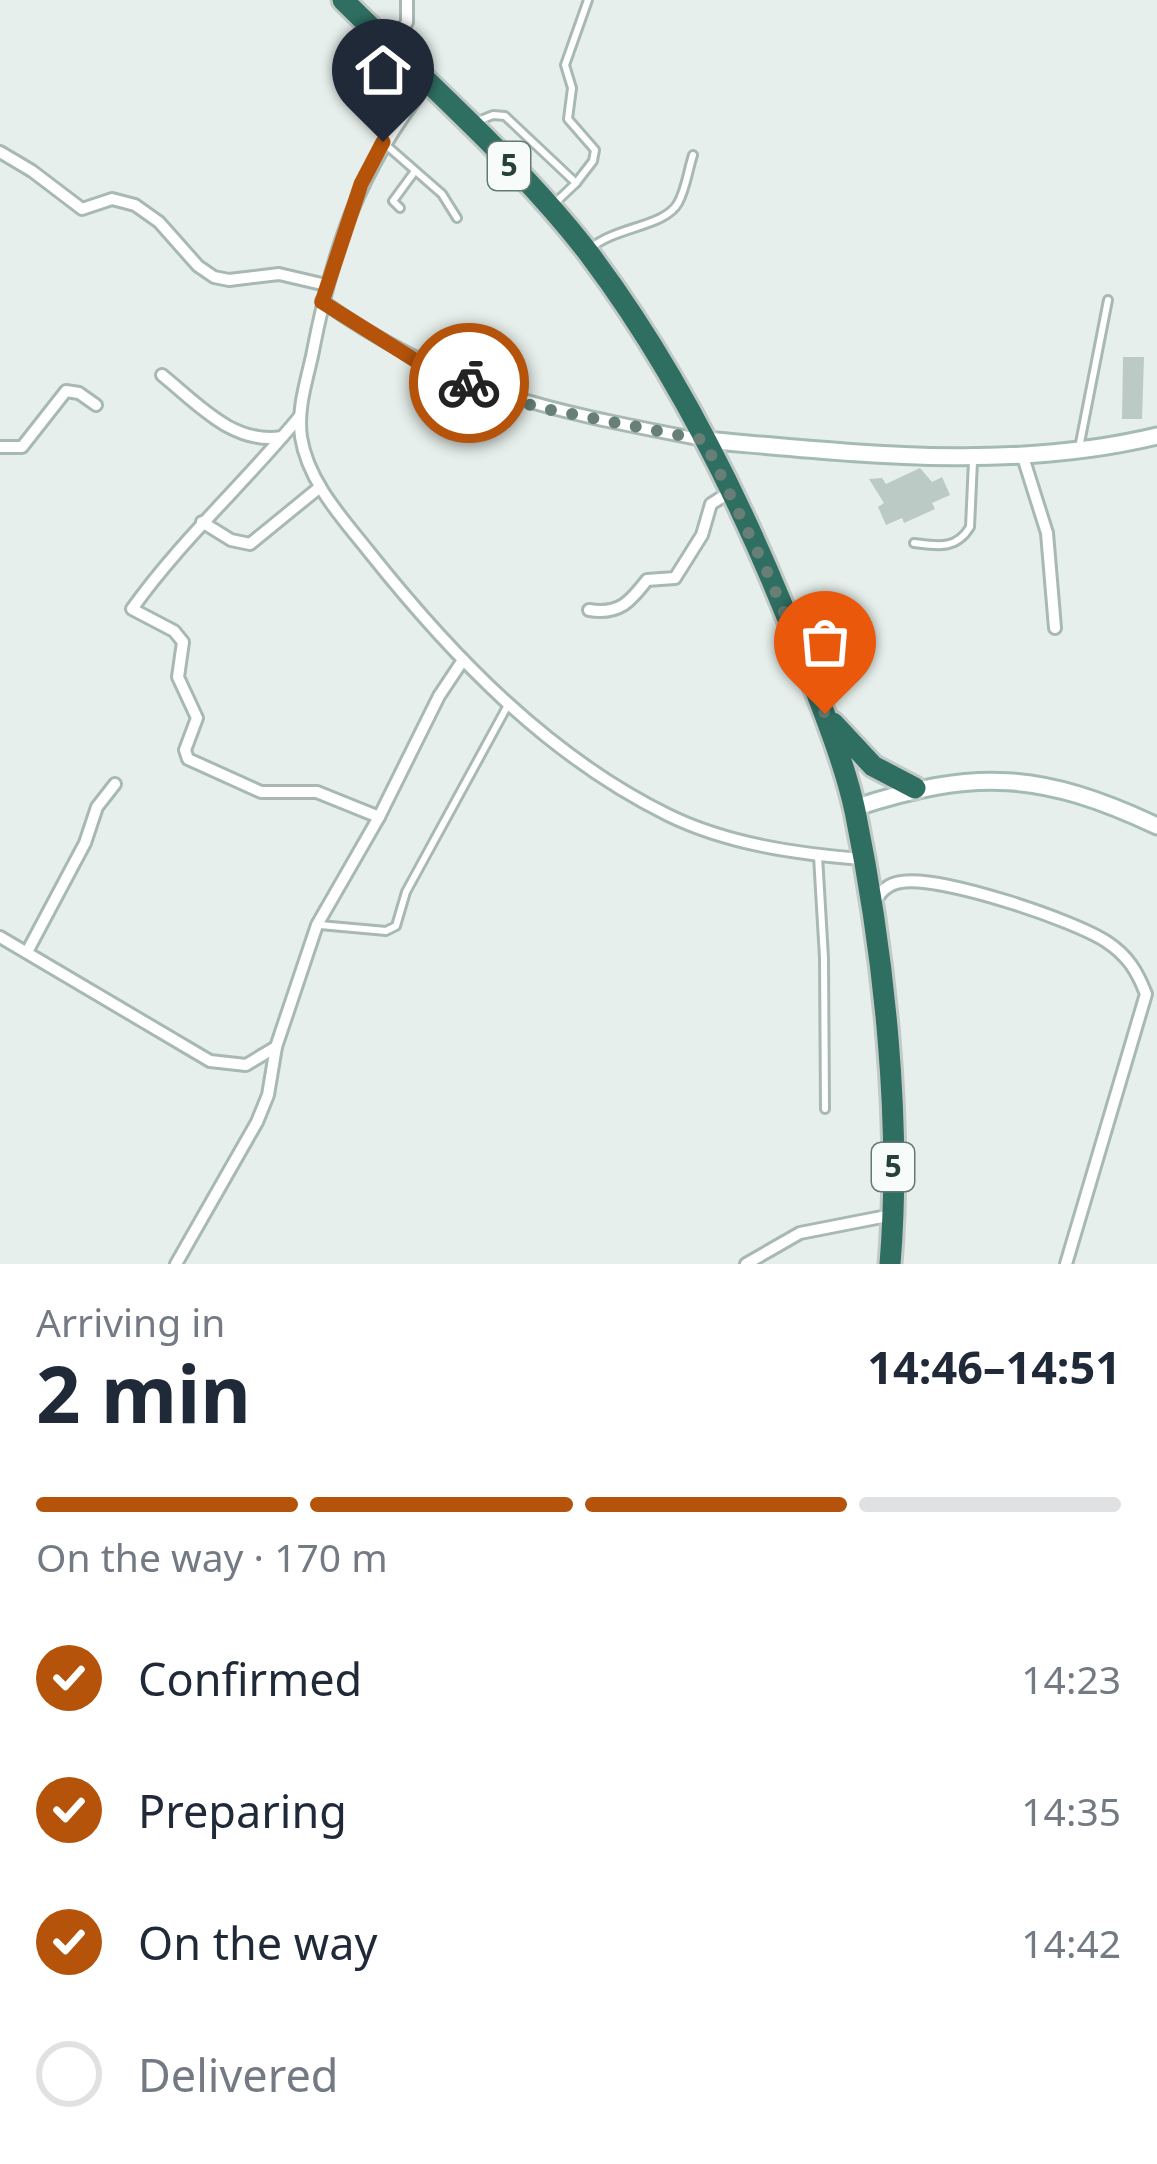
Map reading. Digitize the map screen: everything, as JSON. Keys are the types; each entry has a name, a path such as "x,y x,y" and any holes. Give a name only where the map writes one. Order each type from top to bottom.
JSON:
{"highway":[{"name":"5","path":"343,0 587,251 644,333 704,440 770,578 825,714 854,808 872,912 893,1127 890,1264"},
{"path":"825,714 873,766 915,788"}],"street":[{"path":"391,47 406,22 407,0"},
{"path":"427,84 383,142 361,184 326,285 300,416 302,442 320,487 397,586 464,660 508,705 585,763 673,818 733,838 862,860"},
{"path":"0,152 82,209 112,199 135,205 159,222 214,277 230,280 279,274 326,285"},
{"path":"322,302 421,364 499,394 536,407 704,440 973,458 1078,452 1157,436"},
{"path":"162,375 236,432 265,440 282,437"},
{"path":"0,447 22,447 66,391 96,405"},
{"path":"300,416 255,471 202,521 131,609 173,631 183,642 178,677 197,718 185,750 188,759 261,792 317,792 379,817"},
{"path":"1023,457 1047,532 1055,628"},
{"path":"202,521 231,540 250,544 320,487"},
{"path":"589,610 614,610 632,600 647,580 675,578 703,535 711,503 730,492"},
{"path":"176,1264 256,1122 317,925 379,817 439,696 464,660"},
{"path":"854,808 915,788 975,780 1029,782 1098,801 1157,826"},
{"path":"27,952 85,843 97,807 115,784"},
{"path":"872,912 878,895 896,883 942,887 1069,922 1108,943 1136,967 1146,994 1066,1264"},
{"path":"0,937 210,1061 246,1064 276,1047"},
{"path":"746,1264 800,1233 892,1215"}],"lane":[{"path":"550,208 576,183 595,150 568,119 572,88 565,65 588,0"},
{"path":"470,126 493,115 505,116 576,183"},
{"path":"383,142 442,194 457,218"},
{"path":"587,251 616,231 670,213 680,200 693,155"},
{"path":"400,208 393,201 415,171"},
{"path":"1078,452 1108,300"},
{"path":"914,543 942,546 965,535 970,527 973,458"},
{"path":"317,925 386,931 396,926 406,892 508,705"},
{"path":"818,856 825,1109"}],"building":[{"path":"1123,357 1144,357 1142,419 1122,419"},
{"path":"920,468 932,482 942,477 950,495 932,503 935,509 904,523 902,518 886,525 878,507 884,503 869,479 882,478 886,484"}],"way so far":[{"path":"469,383 536,407 704,440 770,578 825,714"}],"route":[{"path":"383,142 361,184 322,302 421,364 469,383"}]}
